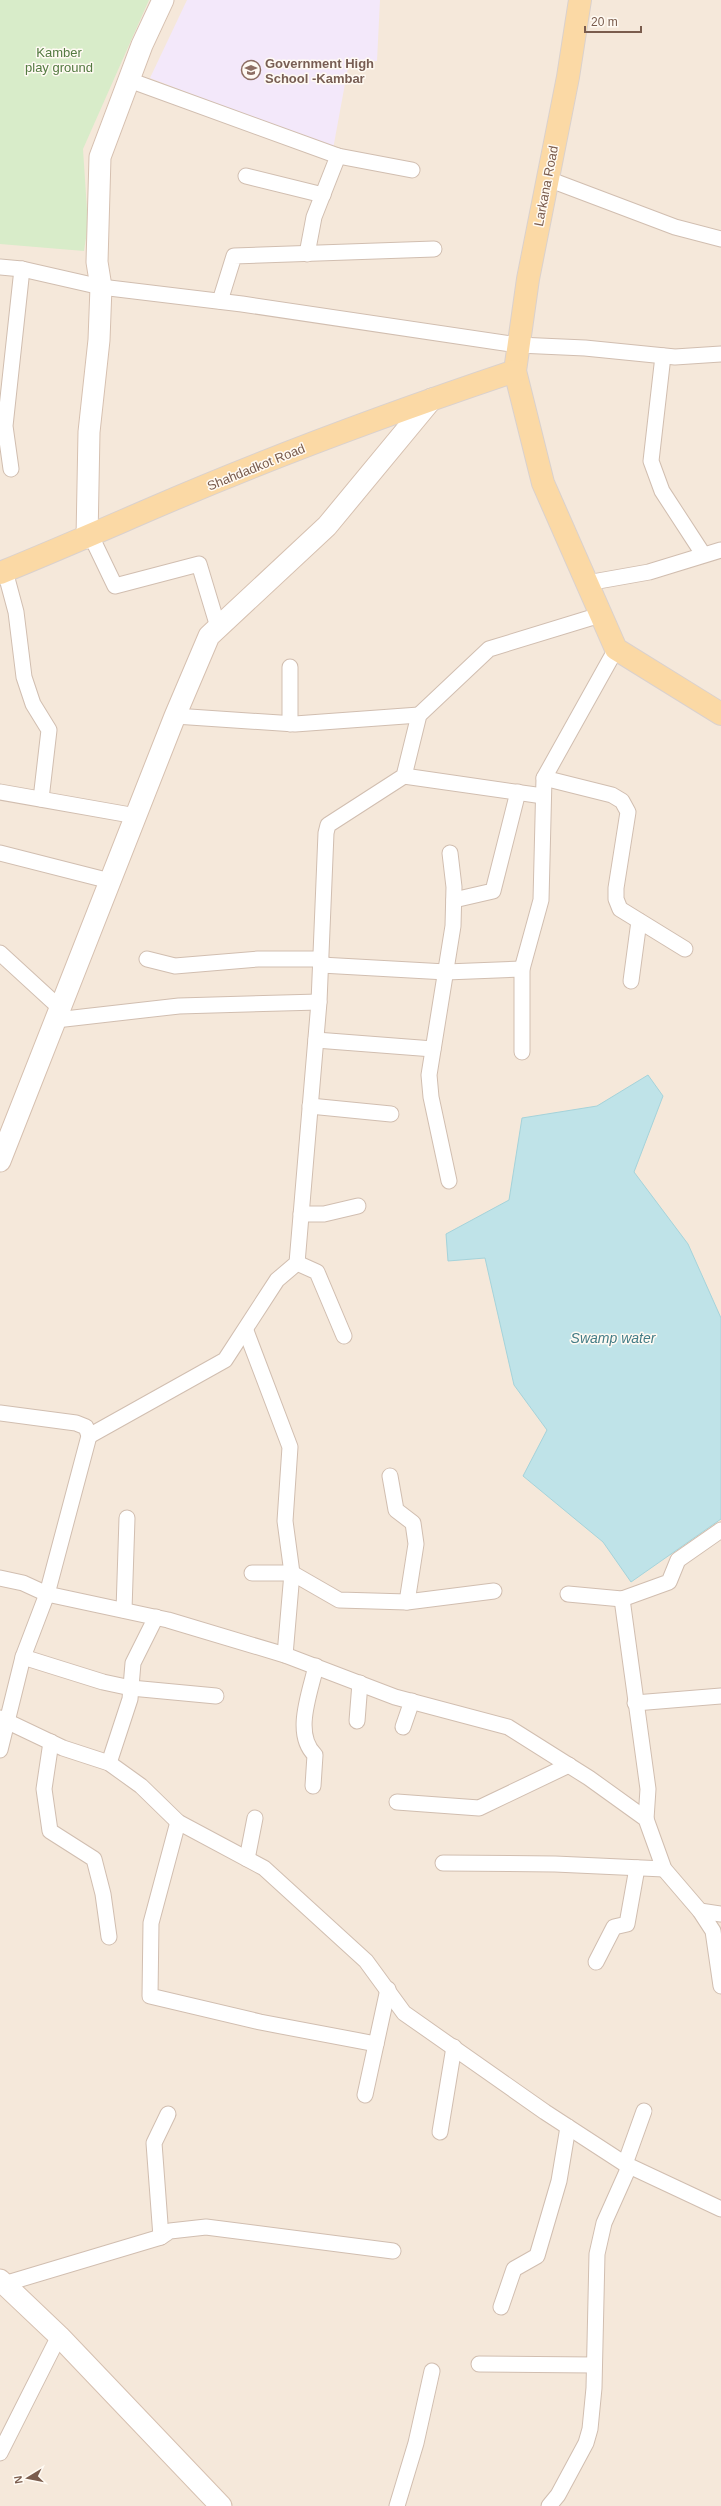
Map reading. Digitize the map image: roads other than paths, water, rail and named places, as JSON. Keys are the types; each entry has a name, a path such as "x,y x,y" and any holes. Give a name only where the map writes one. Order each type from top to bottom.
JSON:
{"main road":[{"path":"89,537 89,432 99,340 101,287 97,262 100,157 142,46 163,0"},
{"name":"Larkana Road","path":"515,372 518,345 568,77 580,0"},
{"path":"515,372 543,483 616,649 721,714"},
{"name":"Shahdadkot Road","path":"2,572 89,537 153,508 432,399 515,372"},
{"path":"0,1160 59,1014 175,716 209,636 327,526 432,399"},
{"path":"2,2282 59,2336 221,2506"}],"street":[{"path":"129,80 338,156 412,170"},
{"path":"307,254 314,217 338,156"},
{"path":"246,176 323,195"},
{"path":"548,179 675,227 721,239"},
{"path":"220,301 234,256 434,249"},
{"path":"0,267 22,269 101,287 220,301 518,345 585,348 663,356 721,354"},
{"path":"12,469 2,426 22,269"},
{"path":"663,356 651,461 662,491 703,554"},
{"path":"89,537 115,586 200,564 218,627"},
{"path":"587,583 648,572 703,554 721,550"},
{"path":"2,572 16,612 24,677 33,704 49,730 41,799"},
{"path":"404,776 419,715 489,649 600,615"},
{"path":"522,1052 522,969 541,900 544,778 616,649"},
{"path":"290,667 290,724"},
{"path":"175,716 290,724 419,715"},
{"path":"90,1436 225,1360 246,1330 277,1280 297,1263 319,1002 328,825 404,776 543,796"},
{"path":"544,778 612,795 622,801 628,812 616,899 620,909 685,949"},
{"path":"0,792 136,816"},
{"path":"454,900 493,891 518,792"},
{"path":"0,853 110,881"},
{"path":"449,1181 431,1097 429,1075 453,926 454,900 450,853"},
{"path":"631,981 639,921"},
{"path":"0,953 59,1014 179,1006 319,1002"},
{"path":"147,960 175,966 258,959 321,962 446,972 522,969"},
{"path":"316,1040 434,1049"},
{"path":"310,1106 390,1114"},
{"path":"301,1214 324,1214 358,1206"},
{"path":"297,1263 316,1272 344,1336"},
{"path":"246,1330 290,1447 285,1521 292,1573 285,1655"},
{"path":"0,1414 76,1423 86,1427 90,1436 47,1594 23,1657 3,1719 0,1750"},
{"path":"390,1476 396,1510 413,1523 416,1544 407,1602"},
{"path":"124,1610 127,1518"},
{"path":"568,1594 622,1599 669,1582 678,1560 721,1530"},
{"path":"252,1573 292,1573 339,1600 407,1602 494,1591"},
{"path":"0,1578 23,1583 47,1594 156,1617 285,1655 412,1701 508,1727 569,1765 646,1819"},
{"path":"622,1599 635,1703 648,1789 646,1819 664,1869 700,1911 713,1931 721,1986"},
{"path":"109,1763 130,1699 133,1663 156,1617"},
{"path":"23,1657 103,1682 131,1688 216,1696"},
{"path":"314,1786 315,1755 307,1748 303,1730 316,1666"},
{"path":"357,1722 360,1683"},
{"path":"635,1703 721,1696"},
{"path":"403,1727 412,1701"},
{"path":"3,1719 51,1742 109,1763 141,1786 178,1822 264,1868 366,1961 388,1989 404,2013 568,2127 627,2165 721,2209"},
{"path":"51,1742 44,1789 50,1831 94,1859 103,1894 109,1937"},
{"path":"397,1802 479,1808 569,1765"},
{"path":"247,1859 254,1818"},
{"path":"178,1822 151,1923 150,1996 260,2022 376,2044"},
{"path":"443,1863 555,1864 664,1869"},
{"path":"596,1962 614,1927 627,1924 636,1868"},
{"path":"700,1911 721,1914"},
{"path":"364,2095 388,1989"},
{"path":"440,2132 454,2047"},
{"path":"549,2506 558,2495 586,2443 591,2415 594,2365 597,2254 604,2223 627,2165 644,2112"},
{"path":"161,2237 154,2143 168,2114"},
{"path":"501,2307 514,2269 537,2256 559,2181 568,2127"},
{"path":"2,2282 161,2237 170,2231 206,2227 393,2251"},
{"path":"0,2453 59,2336"},
{"path":"479,2364 594,2365"},
{"path":"396,2506 416,2443 432,2371"}],"water":[{"name":"Swamp water","path":"648,1075 663,1096 634,1172 688,1244 721,1318 721,1519 631,1582 603,1542 523,1476 547,1430 514,1385 485,1258 448,1261 446,1234 509,1200 522,1118 597,1106"}],"place":[{"name":"Government High School -Kambar","path":"251,70"}],"park label":[{"name":"Kamber play ground","path":"59,60"}]}
